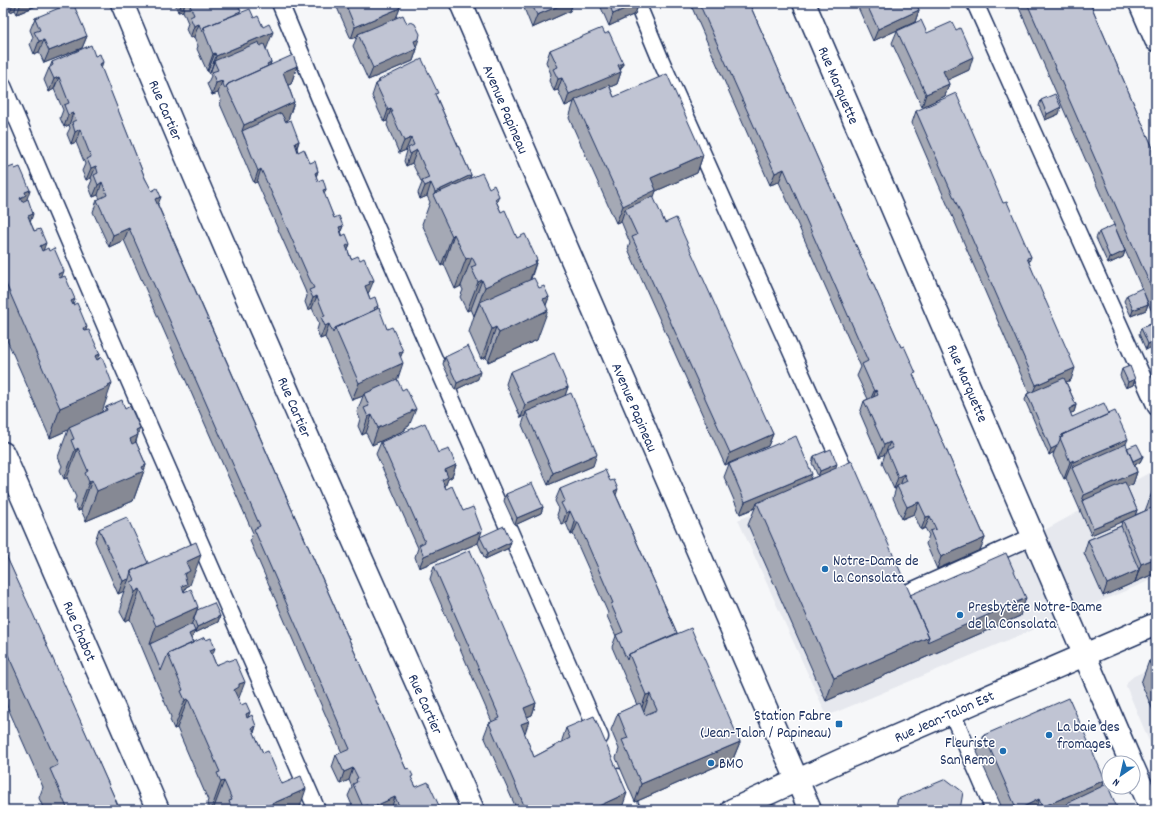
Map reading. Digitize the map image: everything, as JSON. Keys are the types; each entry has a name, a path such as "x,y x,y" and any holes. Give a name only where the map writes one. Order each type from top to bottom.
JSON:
{"street":[{"name":"Rue Cartier","path":"122,3 164,106 310,442 473,810"},
{"name":"Avenue Papineau","path":"461,3 810,810"},
{"name":"Rue Marquette","path":"804,3 1128,755"},
{"path":"1140,3 1156,40"},
{"name":"Rue Chabot","path":"3,453 158,810"},
{"name":"Rue Jean-Talon Est","path":"732,810 1156,624"},
{"path":"1141,786 1152,810"}],"lane":[{"path":"280,3 320,99 632,810"},
{"path":"637,3 662,63 858,501"},
{"path":"975,3 1156,407"},
{"path":"3,86 111,339 317,810"},
{"path":"891,574 900,596 1034,536"},
{"path":"952,713 994,810"}],"shaded area":[{"path":"1156,469 1156,578 827,716 738,520 847,477 900,596 1034,536"},
{"path":"1156,666 1155,755 1126,686 1128,681 1134,676"}],"building":[{"path":"73,3 87,36 49,51 44,40 39,41 34,32 40,30 35,18"},
{"path":"189,3 237,3 241,11 204,27 202,32 199,24 194,26 190,17 194,15"},
{"path":"345,3 397,3 400,8 355,27"},
{"path":"531,3 566,3 537,15"},
{"path":"609,3 638,3 613,14"},
{"path":"699,3 749,3 901,347 904,346 916,373 913,374 985,538 941,557 930,531 936,529 930,516 926,517 919,502 907,507 897,486 907,481 904,474 898,477 887,451 893,448 890,442 884,445 864,401 878,395 876,390 874,391 862,364 868,361 784,169 775,173"},
{"path":"866,3 916,3 919,10 878,29"},
{"path":"1027,3 1090,3 1156,155 1156,298"},
{"path":"250,9 254,18 258,16 263,27 269,24 273,32 216,56 215,53 213,54 204,31 204,27"},
{"path":"403,15 407,24 411,22 415,24 420,34 419,39 414,41 417,49 373,68 358,34"},
{"path":"921,20 927,33 952,22 956,30 960,28 973,57 943,71 949,84 926,94 897,31"},
{"path":"602,28 605,34 609,32 623,63 618,65 621,72 569,94 562,78 558,79 553,69 558,67 550,50"},
{"path":"259,42 260,46 264,44 271,62 267,64 268,66 228,84 225,89 222,81 216,83 212,72 218,70 214,61"},
{"path":"91,45 95,56 100,54 103,62 100,64 145,178 152,191 157,188 161,197 155,199 406,769 409,768 413,776 411,777 416,787 428,782 441,810 411,810 410,808 401,810 395,797 369,809 367,805 363,807 353,784 357,782 356,779 358,778 353,768 344,772 336,755 350,749 254,529 260,526 129,228 113,235 97,200 107,195 102,182 98,185 94,175 98,173 96,166 91,168 87,159 91,157 80,129 75,132 72,122 76,120 73,113 68,115 64,105 69,103 59,77 54,79 49,68 53,65 52,62"},
{"path":"293,55 297,66 283,72 294,102 244,125 226,86"},
{"path":"422,59 438,93 435,94 471,175 435,192 431,183 425,186 422,181 429,178 417,150 410,154 408,148 414,145 411,138 404,141 391,112 393,112 391,109 388,110 376,84 380,82 379,80"},
{"path":"667,74 703,155 651,178 656,190 623,206 575,100 609,85 614,97"},
{"path":"956,93 1003,203 1007,202 1031,257 1027,258 1075,368 1036,385 916,111"},
{"path":"1055,94 1061,107 1047,114 1041,100"},
{"path":"281,113 286,122 291,120 299,141 295,143 298,152 304,149 310,163 315,161 318,171 315,173 318,181 323,179 326,189 323,190 334,218 339,216 343,226 339,227 342,236 346,234 350,244 346,246 351,259 358,256 360,260 364,258 374,280 365,286 370,299 375,297 378,306 374,308 375,310 335,328 333,333 329,324 325,326 321,317 325,316 317,296 313,298 309,290 314,288 261,169 258,171 242,131"},
{"path":"14,166 15,169 20,167 30,190 25,192 26,195 20,198 22,202 28,199 33,214 28,216 34,231 40,229 46,243 40,246 42,251 48,248 49,251 54,248 64,271 58,274 60,278 65,276 75,299 71,301 73,305 77,303 87,327 83,328 84,331 89,330 100,354 95,356 97,360 102,357 112,383 108,385 109,387 60,408 3,277 3,170"},
{"path":"482,173 489,188 494,185 499,196 495,199 501,212 505,210 517,238 525,234 537,260 535,261 536,263 485,287 482,280 478,282 471,267 476,265 472,257 466,259 454,234 452,236 433,195"},
{"path":"653,196 665,223 676,218 773,434 730,453 632,237 637,235 625,209"},
{"path":"1114,225 1125,251 1110,258 1099,232"},
{"path":"534,278 539,288 544,286 549,297 543,299 548,310 499,333 496,327 492,329 480,302"},
{"path":"1142,288 1148,304 1133,310 1127,295"},
{"path":"379,308 387,329 392,327 403,351 399,353 403,363 359,383 335,328"},
{"path":"1156,322 1156,340 1148,344 1141,328"},
{"path":"468,346 480,372 457,383 445,357"},
{"path":"554,353 568,387 525,405 510,372"},
{"path":"1130,366 1135,379 1128,382 1122,369"},
{"path":"1064,378 1076,405 1069,409 1072,417 1104,403 1109,414 1062,435 1057,446 1051,449 1027,394"},
{"path":"397,379 402,390 406,388 416,409 411,411 411,413 378,428 372,415 368,417 364,408 369,406 364,394"},
{"path":"571,393 597,454 553,473 526,412"},
{"path":"122,400 125,409 130,406 140,428 136,430 138,435 130,439 132,444 136,442 146,465 142,467 144,471 97,491 92,480 89,482 85,473 88,471 78,448 75,450 71,440 74,439 69,427 107,410 106,407"},
{"path":"1115,411 1128,439 1074,462 1073,460 1070,462 1060,438 1063,437 1062,435"},
{"path":"425,423 438,453 449,449 456,465 445,470 448,477 442,480 446,489 452,486 463,511 473,507 482,531 424,556 419,545 425,542 381,442"},
{"path":"796,436 812,474 745,502 729,464"},
{"path":"1126,444 1137,472 1084,495 1072,468"},
{"path":"1137,444 1143,456 1133,461 1127,448"},
{"path":"831,449 837,464 820,471 814,456"},
{"name":"Notre-Dame de la Consolata","path":"852,461 929,637 834,678 757,503"},
{"path":"605,470 610,481 614,480 618,489 614,491 677,633 629,654 627,660 616,635 623,632 611,604 613,603 578,522 575,522 570,511 566,513 561,503 565,501 560,489"},
{"path":"1125,482 1137,510 1093,528 1082,501"},
{"path":"532,483 543,507 517,518 506,494"},
{"path":"1156,506 1156,558 1141,564 1123,521"},
{"path":"127,517 148,563 131,571 129,579 123,581 99,529"},
{"path":"504,526 511,542 488,553 480,537"},
{"path":"1121,526 1139,570 1107,584 1088,540"},
{"path":"196,542 201,555 186,562 190,571 184,574 187,584 182,586 184,592 191,589 198,607 156,626 140,589 135,592 131,582 135,580 131,571"},
{"path":"3,549 120,810 68,810 50,769 58,765 8,655 3,657"},
{"path":"470,550 536,703 524,708 529,721 521,724 534,757 570,738 566,728 594,716 627,793 590,810 526,810 489,723 500,718 434,566"},
{"name":"Presbytère Notre-Dame de la Consolata","path":"1006,553 1026,598 927,642 929,637 910,595"},
{"path":"214,603 220,616 197,627 194,619 197,610"},
{"path":"192,624 195,631 189,634 193,643 168,654 161,671 150,644"},
{"path":"691,628 740,742 641,784 622,740 628,738 618,713 640,703 645,715 657,710 650,694 646,695 629,654"},
{"path":"205,637 206,640 211,638 215,648 210,650 216,665 235,659 245,682 239,684 239,687 234,690 241,705 246,703 250,712 246,714 247,718 252,715 256,726 252,728 263,753 268,751 282,784 301,776 306,789 258,810 237,810 236,808 232,810 229,801 232,800 228,790 224,781 221,782 217,773 220,772 188,699 185,700 181,691 183,690 168,654"},
{"path":"1156,658 1156,676 1149,661"},
{"path":"1069,698 1101,771 1101,782 1042,807 1039,799 1017,810 984,735"},
{"path":"946,779 963,792 960,810 895,810 898,799"},
{"path":"1101,787 1101,795 1112,795 1118,810 1071,810 1067,803"}],"place":[{"name":"Notre-Dame de la Consolata","path":"825,569"},
{"name":"Presbytère Notre-Dame de la Consolata","path":"960,615"},
{"name":"Station Fabre (Jean-Talon / Papineau)","path":"839,724"},
{"name":"La baie des fromages","path":"1049,735"},
{"name":"Fleuriste San Remo","path":"1003,751"},
{"name":"BMO","path":"711,763"}]}
